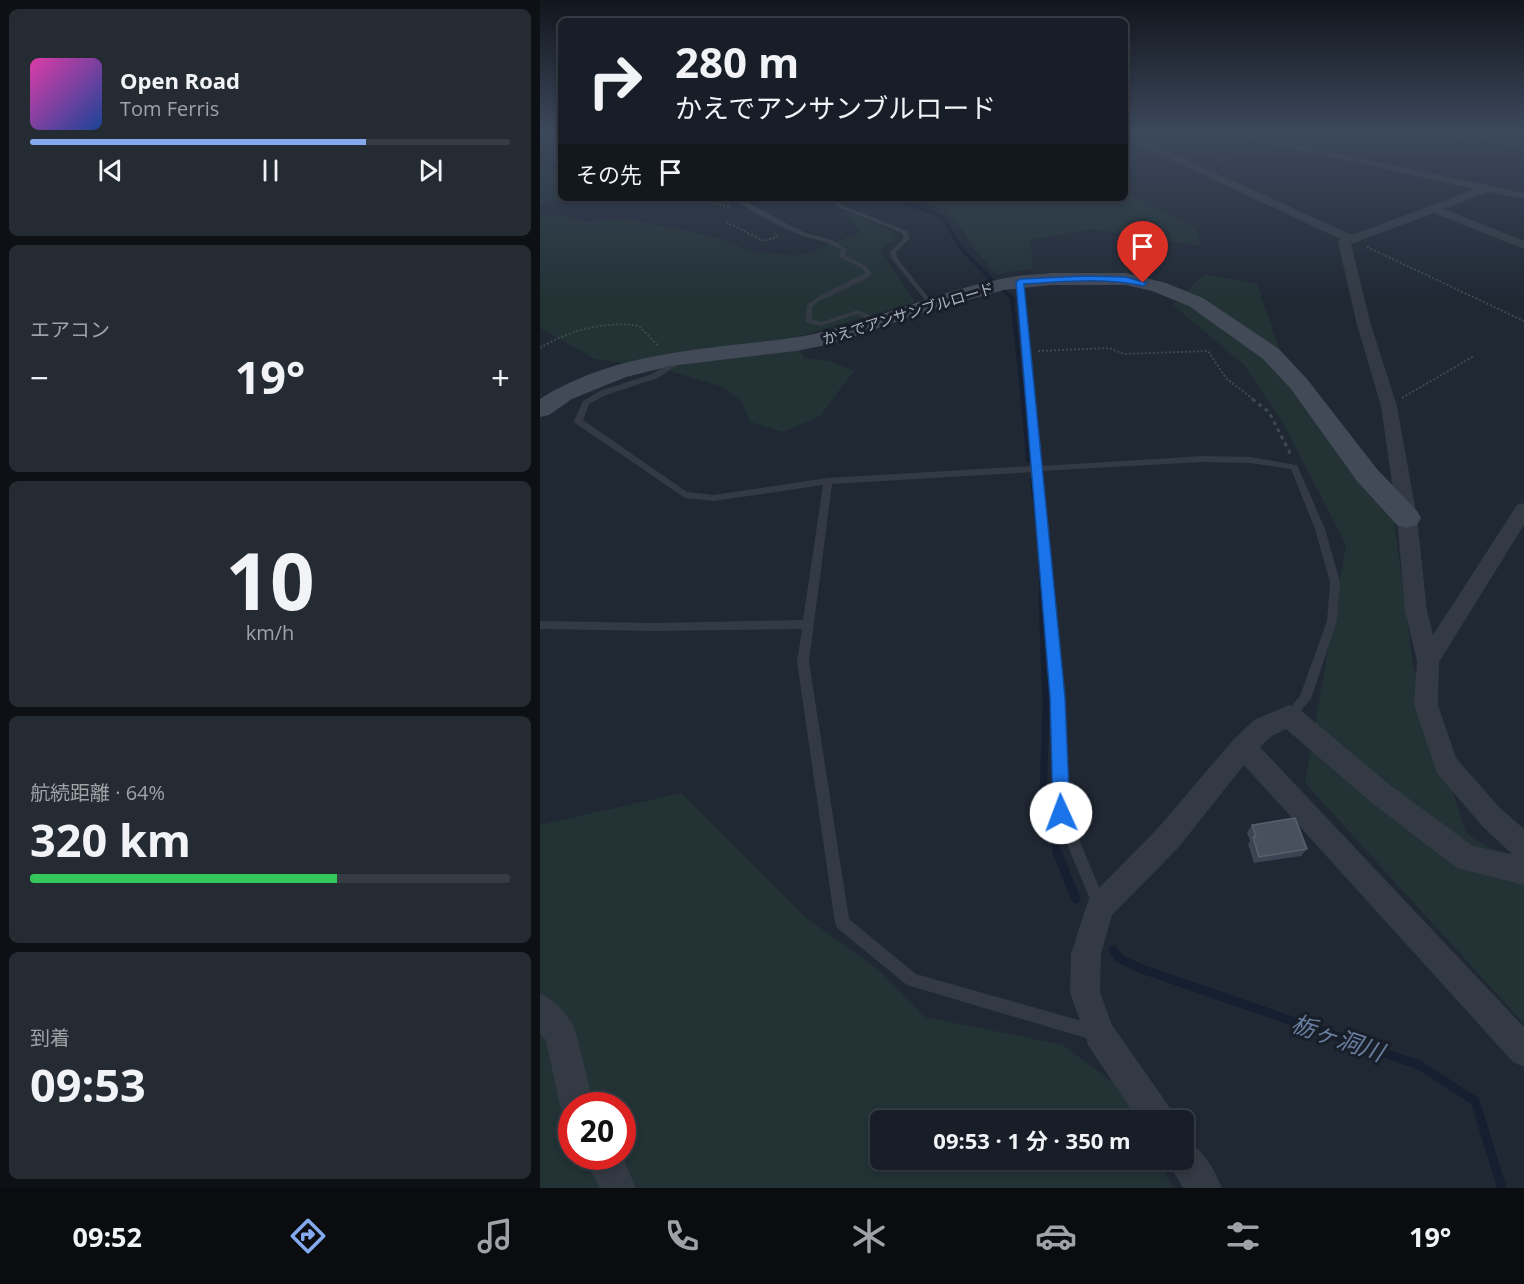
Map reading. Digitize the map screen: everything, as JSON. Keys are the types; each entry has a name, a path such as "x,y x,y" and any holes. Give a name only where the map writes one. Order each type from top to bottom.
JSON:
{"street":[{"path":"1240,188 1352,240"},
{"path":"1486,188 1344,242 1364,325 1389,406 1407,518 1416,611 1428,661 1426,705 1446,765 1491,817 1524,847"},
{"path":"1489,188 1524,196"},
{"path":"1433,209 1524,244"},
{"name":"かえでアンサンブルロード","path":"540,410 564,394 595,380 675,359 796,344 831,337 977,290 1051,279 1126,279 1159,287 1196,302 1271,354 1299,384 1367,475 1407,518"},
{"path":"1428,661 1524,510"},
{"path":"1151,1110 1099,1034 1085,992 1086,954 1100,907 1168,838 1243,747 1263,728 1289,716 1381,794 1467,858 1519,875"},
{"path":"1243,747 1524,1051"},
{"path":"540,1010 560,1032 574,1092"},
{"path":"610,1170 618,1188"},
{"path":"1192,1170 1204,1188"}],"lane":[{"path":"741,201 806,235 837,243 844,250 841,255 864,267 868,274 858,282 823,295 809,306 808,320 821,324 858,312 878,322"},
{"path":"835,201 842,207 905,232 906,238 893,252 894,258 931,304"},
{"path":"1020,282 1058,697 1061,813 1100,907"},
{"path":"675,359 655,376 603,393 586,403 579,421 685,495 714,498 828,481 1203,459 1250,460 1294,467 1320,529 1335,582 1332,621 1305,699 1289,716"},
{"path":"828,481 803,663 842,922 912,980 1099,1034"},
{"path":"540,625 656,627 809,624"}],"path":[{"path":"726,222 760,241 771,241 777,237 773,228 759,211"},
{"path":"1352,240 1524,321"},
{"path":"540,348 549,341 583,330 606,326 638,326 675,359"},
{"path":"1027,352 1109,348 1124,354 1208,351 1226,378 1269,412 1290,453 1294,467"},
{"path":"1389,406 1474,356"}],"shaded area":[{"path":"540,188 558,188 558,200 540,207"},
{"path":"1128,192 1196,228 1201,246 1092,229 1031,240 1032,269 996,274 973,248 962,228 945,210 921,201 1128,201"},
{"path":"842,210 892,231 898,238 880,250 915,302 794,338 804,358 830,361 854,371 820,416 783,432 750,422 741,401 723,387 663,369 595,359 540,328 540,212 585,222 627,219 704,234 753,251 800,256 861,232"},
{"path":"1204,274 1257,284 1282,357 1394,520 1413,666 1466,833 1524,870 1524,1024 1305,783 1346,545 1282,421 1245,366 1173,305"},
{"path":"681,793 805,917 879,970 925,1017 1063,1045 1123,1090 1133,1110 870,1110 870,1170 1163,1170 1173,1188 540,1188 540,825"}],"building":[{"path":"1295,818 1307,849 1259,857 1252,825"}],"waterway":[{"name":"栃ヶ洞川","path":"903,201 943,217 961,249"},
{"name":"栃ヶ洞川","path":"961,248 993,281"},
{"name":"栃ヶ洞川","path":"1004,291 1012,298 1023,400"},
{"name":"栃ヶ洞川","path":"1023,399 1029,460"},
{"name":"栃ヶ洞川","path":"1032,480 1037,515"},
{"name":"栃ヶ洞川","path":"1040,549 1042,597"},
{"name":"栃ヶ洞川","path":"1042,596 1046,704 1043,800 1046,825 1058,854"},
{"name":"栃ヶ洞川","path":"1057,852 1076,899"},
{"name":"栃ヶ洞川","path":"1113,950 1120,959 1142,969 1419,1065 1475,1101 1502,1188"}],"route":[{"path":"1061,813 1058,697 1020,282 1086,278 1126,279 1143,283"}]}
